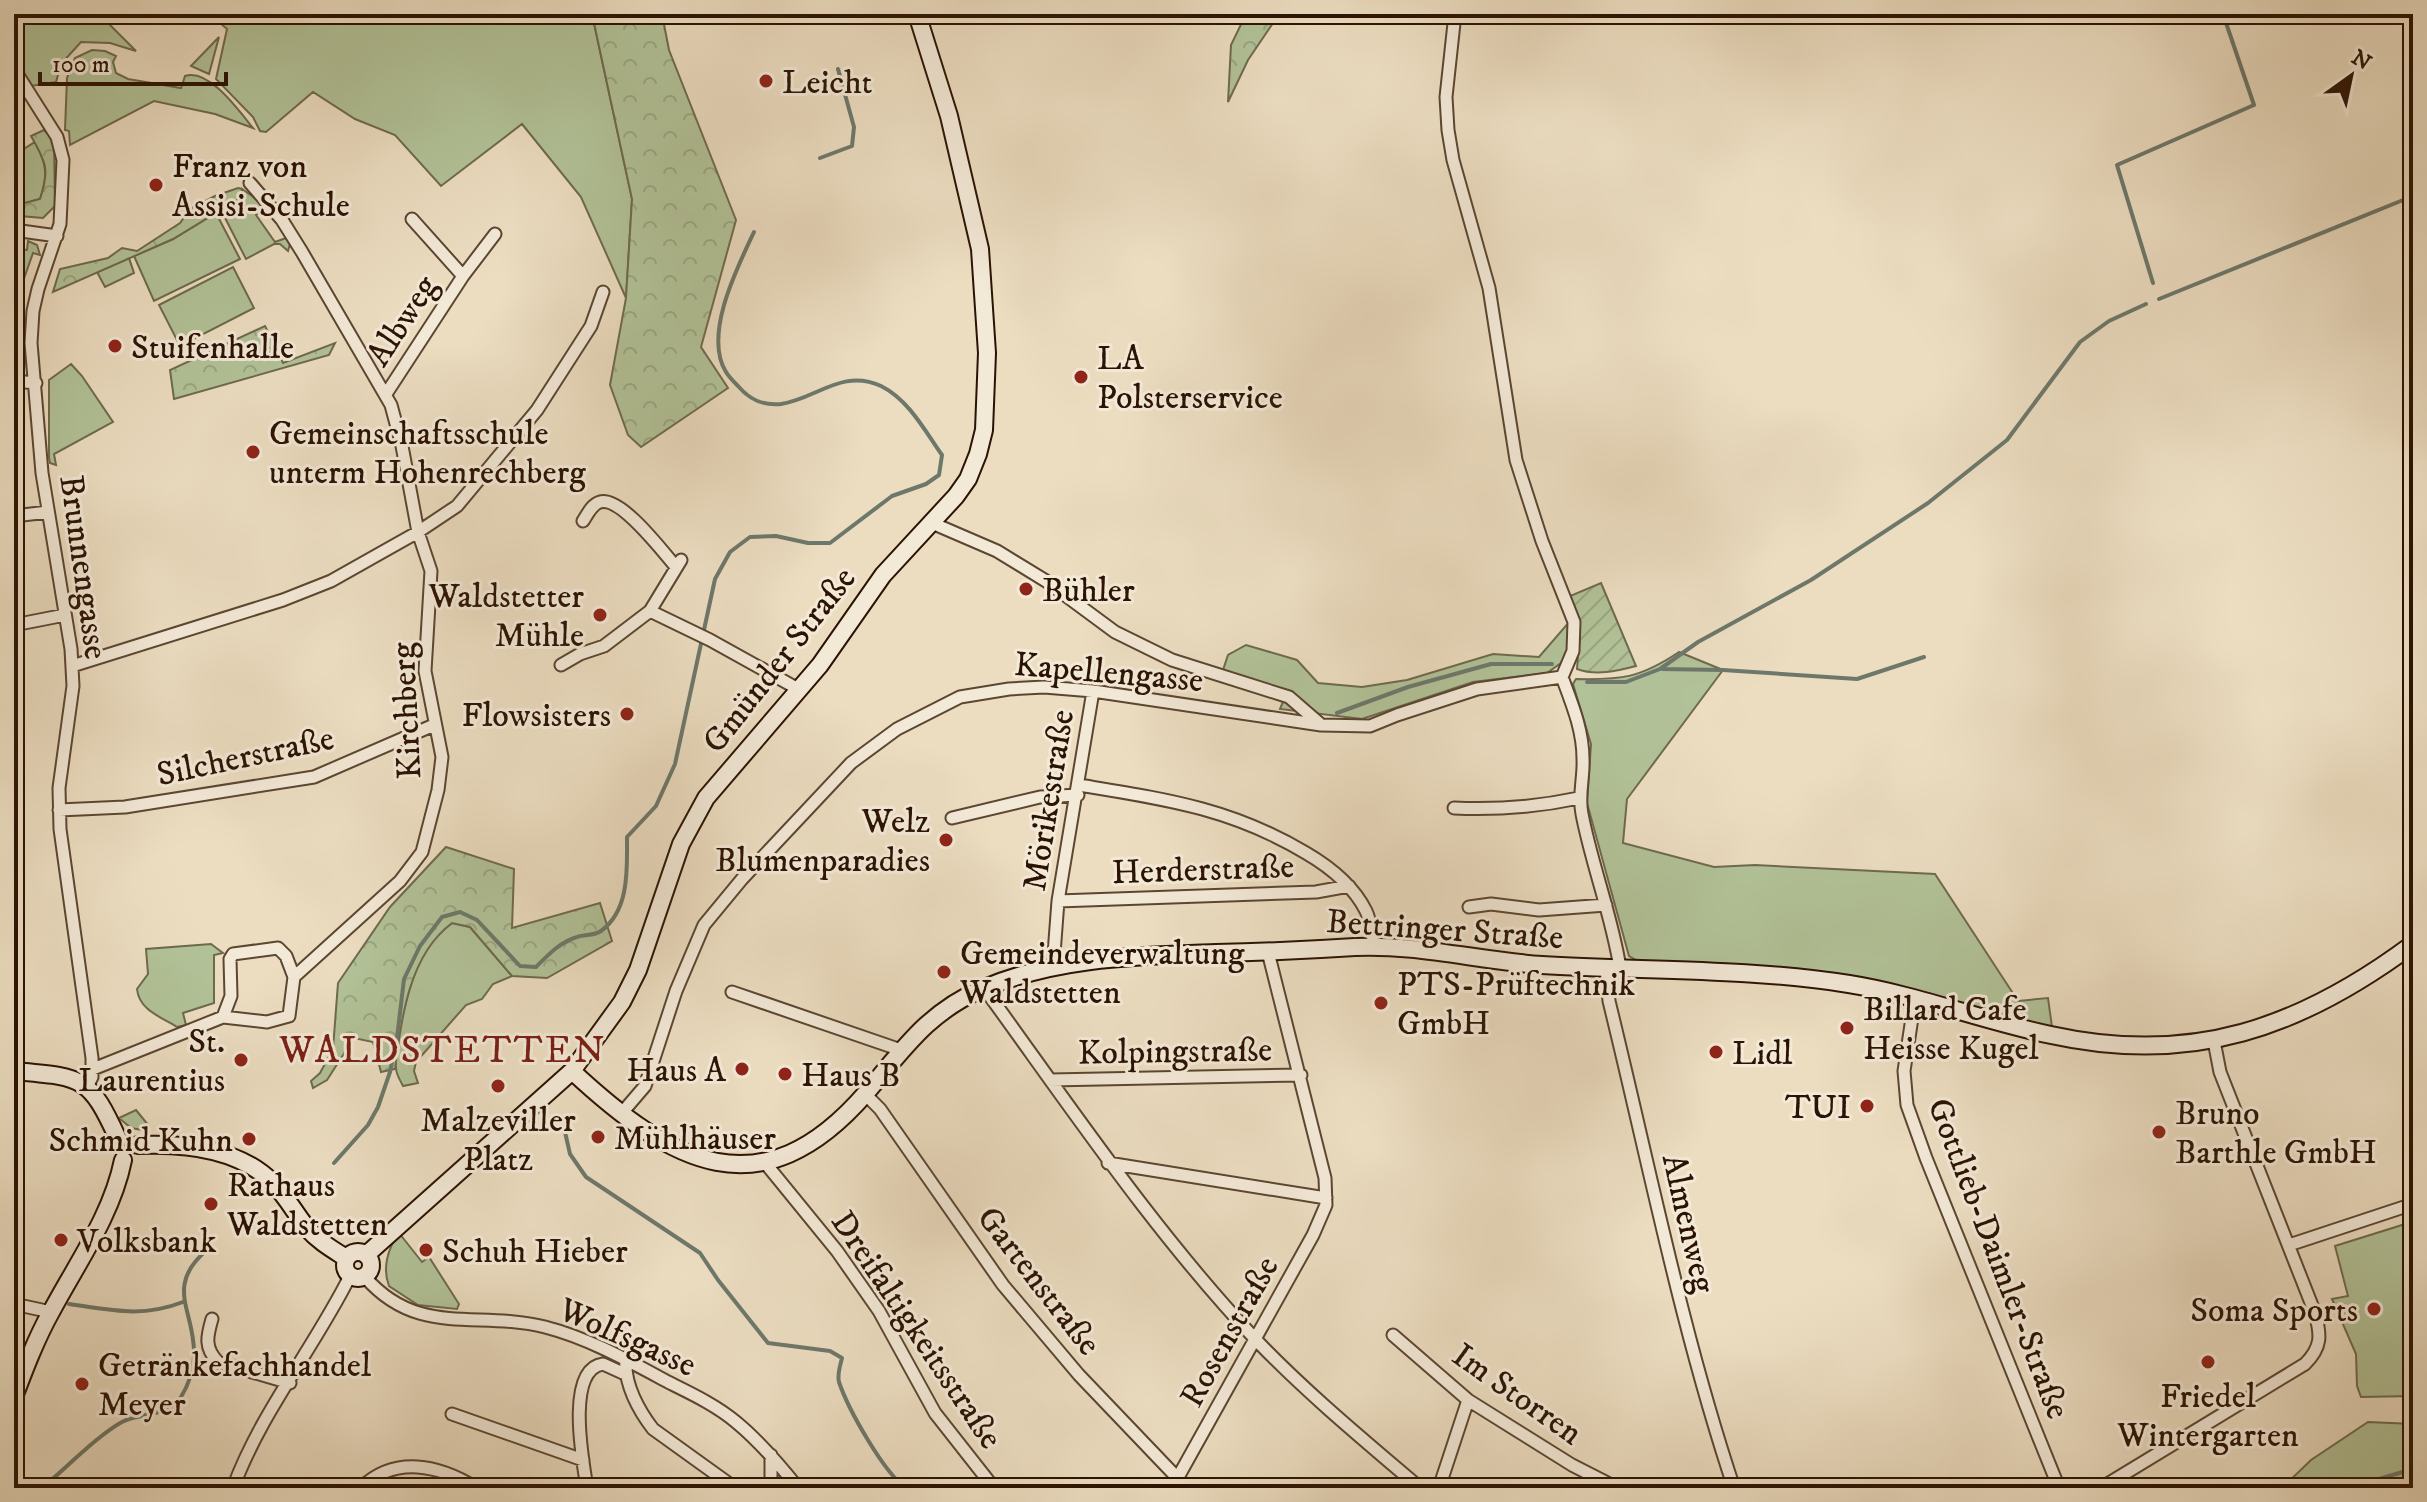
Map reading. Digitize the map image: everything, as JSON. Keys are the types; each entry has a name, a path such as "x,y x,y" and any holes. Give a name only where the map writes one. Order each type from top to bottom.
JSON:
{"street":[{"name":"Gmünder Straße","path":"366,1255 572,1071 622,1002 638,970 671,871 692,820 706,798 800,690 883,575 968,479 984,430 987,353 984,277 973,210 949,116 917,14"},
{"path":"1455,14 1446,97 1448,130 1461,191 1489,288 1516,460 1542,541 1574,622 1573,651 1562,677"},
{"name":"Brunnengasse","path":"14,69 41,109 61,147 63,198 57,236 33,311 31,343 48,512 72,666 72,697 59,788 59,810 66,884 93,1069 87,1087"},
{"name":"Kirchberg","path":"250,183 282,220 386,394 402,446 418,532 431,571 425,671 442,757 441,774 422,852 400,881 294,977"},
{"name":"Albweg","path":"412,219 463,276"},
{"path":"14,230 57,236"},
{"name":"Albweg","path":"386,394 463,276 495,234"},
{"path":"72,666 283,600 331,581 457,506 537,410 591,326 603,292"},
{"path":"14,381 36,383"},
{"path":"561,665 604,646 650,611 678,564 634,520 615,506 603,501 595,504 583,521"},
{"path":"14,516 48,512"},
{"path":"932,523 997,551 1046,581 1115,632 1172,660 1289,697 1321,725"},
{"path":"650,611 800,690"},
{"path":"14,625 65,615"},
{"name":"Kapellengasse","path":"621,1114 645,1086 676,991 704,925 742,879 851,763 897,729 960,697 1044,687 1093,691 1321,725 1370,726 1477,689 1562,677"},
{"name":"Almenweg","path":"1562,677 1581,735 1584,761 1579,798 1606,905 1613,968 1609,1001 1708,1411 1734,1488"},
{"name":"Mörikestraße","path":"1053,967 1058,901 1079,790 1093,691"},
{"name":"Silcherstraße","path":"59,810 125,807 314,777 434,725"},
{"path":"952,818 1079,790 1162,798 1204,807 1245,821 1330,867 1349,886 1368,913 1374,946"},
{"path":"1454,808 1493,810 1579,798"},
{"name":"Herderstraße","path":"1058,901 1316,892 1349,886"},
{"path":"1469,907 1491,904 1539,910 1606,905"},
{"name":"Bettringer Straße","path":"572,1071 621,1114 672,1146 731,1166 766,1164 819,1138 865,1094 928,1021 956,1002 984,988 1053,967 1128,956 1374,946 1481,960 1829,981 1915,998 2053,1036 2147,1046 2214,1041 2253,1031 2324,1002 2413,944"},
{"path":"93,1069 223,1017 256,1022 285,1018 291,1011 294,977 286,956 278,948 233,954 230,959 231,996 223,1017"},
{"path":"1108,1163 1326,1198 1325,1178 1301,1075 1268,952"},
{"path":"984,988 1108,1163 1177,1251 1256,1339 1420,1488"},
{"path":"732,992 901,1050"},
{"name":"Gottlieb-Daimler-Straße","path":"1915,998 1904,1071 1907,1105 2059,1488"},
{"path":"2101,1488 2305,1364 2316,1353 2320,1341 2315,1313 2220,1072 2214,1041"},
{"path":"14,1071 62,1076 87,1087 101,1103 118,1139 114,1150 123,1160"},
{"name":"Kolpingstraße","path":"1051,1080 1301,1075"},
{"name":"Gartenstraße","path":"865,1094 880,1109 1003,1285 1174,1484 1187,1488"},
{"path":"118,1139 129,1136 138,1145 206,1149 257,1169 273,1183 323,1244 346,1258"},
{"path":"123,1160 136,1156 138,1145"},
{"path":"14,1397 51,1312 104,1215 118,1184 123,1160"},
{"name":"Dreifaltigkeitsstraße","path":"766,1164 854,1275 900,1347 935,1413 994,1488"},
{"name":"Rosenstraße","path":"1174,1484 1313,1235 1326,1198"},
{"path":"2289,1245 2413,1204"},
{"path":"233,1488 258,1431 358,1276 371,1267 366,1255 353,1253 346,1258 344,1266 358,1276"},
{"name":"Wolfsgasse","path":"358,1276 388,1300 413,1312 442,1319 518,1321 542,1326 626,1360 734,1420 771,1455 798,1488"},
{"path":"14,1304 51,1312"},
{"path":"212,1319 206,1341 211,1355 218,1362 290,1383"},
{"name":"Im Storren","path":"1393,1335 1468,1400 1572,1465 1617,1488"},
{"path":"626,1360 625,1374 653,1429 735,1488"},
{"path":"587,1488 579,1416 585,1376 590,1369 603,1364 625,1374"},
{"path":"1439,1488 1468,1400"},
{"path":"452,1414 583,1460"},
{"path":"771,1455 771,1488"},
{"path":"361,1488 378,1474 396,1467 415,1465 443,1472 476,1488"}],"green space":[{"path":"14,14 110,14 105,20 136,51 110,43 81,42 61,64 56,82 31,86 14,65"},
{"path":"210,14 592,14 632,199 626,298 581,197 522,124 441,186 395,135 355,119 313,92 266,132 260,131 253,117 216,79 227,29"},
{"path":"592,14 662,14 669,50 736,220 701,347 728,388 641,447 628,435 610,385 626,298 632,199"},
{"path":"1246,14 1276,14 1248,60 1228,102 1231,45"},
{"path":"219,37 209,74 191,66"},
{"path":"92,50 116,56 113,62 116,73 128,79 181,88 185,76 204,78 232,102 253,128 215,114 154,101 70,145 69,131 65,130 67,78 75,58"},
{"path":"44,130 54,140 55,206 43,218 20,216 21,204 40,199 43,189 45,166 31,136"},
{"path":"35,142 44,164 44,183 40,199 21,204 20,216 14,213 17,201 14,198 14,155"},
{"path":"242,189 264,208 256,215 275,242 286,238 290,244 288,251 280,244 274,244 246,259 221,210 242,197"},
{"path":"242,189 242,197 173,239 53,292 60,269 108,258 122,248 137,251 180,223 190,209"},
{"path":"216,213 240,259 154,301 134,256 173,239"},
{"path":"28,241 37,245 40,255 33,253 21,287 14,287 14,249 27,250"},
{"path":"129,258 134,273 105,287 97,272"},
{"path":"233,267 254,308 180,346 159,305"},
{"path":"265,326 283,363 335,343 329,355 174,399 170,370"},
{"path":"27,344 24,370 14,374 14,370 18,369 15,345"},
{"path":"71,364 113,422 54,454 56,465 50,463 49,458 49,380"},
{"path":"1601,583 1636,666 1599,672 1577,669 1580,628 1570,596"},
{"path":"1570,621 1569,653 1547,673 1473,682 1362,719 1280,709 1287,692 1222,673 1228,655 1246,645 1297,660 1318,683 1362,687 1407,680 1493,654 1539,657"},
{"path":"1679,652 1723,670 1627,799 1623,843 1714,867 1755,865 1935,874 2018,1001 2048,998 2052,1027 2004,1018 1914,992 1638,961 1629,956 1587,803 1591,744 1573,684 1576,679 1630,676"},
{"path":"446,847 514,869 512,928 600,903 612,941 547,978 512,976 470,927 452,923 437,936 417,970 404,1009 395,1069 381,1072 373,1042 354,1038 327,1080 313,1088 311,1081 320,1073 333,1049 338,983 390,907"},
{"path":"452,923 470,927 512,976 493,984 482,999 466,1005 416,1062 414,1071 418,1083 403,1086 397,1072 396,1057 408,994 426,951"},
{"path":"211,944 223,953 214,955 214,1003 183,1013 186,1025 177,1027 146,1008 137,989 148,974 146,949"},
{"path":"136,1110 149,1126 142,1130 131,1128 119,1118"},
{"name":"Soma Sports","path":"2413,1217 2413,1396 2361,1397 2357,1386 2356,1354 2332,1299 2348,1296 2335,1246 2402,1225"},
{"path":"399,1233 422,1262 429,1257 459,1304 457,1309 418,1305 389,1286 387,1258"},
{"path":"2368,1422 2413,1424 2413,1488 2282,1488 2311,1460"}],"waterway":[{"path":"2153,283 2117,165 2254,105 2223,14"},
{"path":"820,158 852,146 854,127 838,69"},
{"path":"2159,299 2413,196"},
{"path":"334,1163 368,1125 378,1107 397,1038 404,979 420,946 442,917 460,912 477,920 520,966 536,967 565,942 601,931 617,912 625,888 627,837 656,806 675,764 715,579 730,552 750,537 776,536 808,543 830,543 892,496 926,484 939,475 942,455 908,408 881,386 867,381 841,382 794,401 768,404 747,395 729,376 720,357 720,321 732,282 754,232"},
{"path":"1587,682 1626,682 1660,669 1698,642 1811,580 1928,503 2007,440 2080,342 2109,321 2146,304"},
{"path":"1662,669 1857,679 1924,657"},
{"path":"1337,713 1408,687 1491,664 1552,664"},
{"path":"565,1132 570,1154 586,1177 700,1253 768,1343 830,1351 842,1358 838,1379 850,1408 878,1455 906,1488"},
{"path":"42,1488 122,1422 169,1408 181,1397 190,1377 194,1356 184,1288 194,1263 207,1250"},
{"path":"69,1304 140,1311 183,1302"},
{"path":"2348,1488 2413,1469"}],"place":[{"name":"Leicht","path":"766,81"},
{"name":"Franz von Assisi-Schule","path":"156,185"},
{"name":"Stuifenhalle","path":"115,346"},
{"name":"LA Polsterservice","path":"1081,377"},
{"name":"Gemeinschaftsschule unterm Hohenrechberg","path":"253,452"},
{"name":"Bühler","path":"1026,589"},
{"name":"Waldstetter Mühle","path":"600,615"},
{"name":"Flowsisters","path":"627,714"},
{"name":"Welz Blumenparadies","path":"946,840"},
{"name":"Gemeindeverwaltung Waldstetten","path":"944,972"},
{"name":"PTS-Prüftechnik GmbH","path":"1381,1003"},
{"name":"Billard Cafe Heisse Kugel","path":"1847,1028"},
{"name":"Lidl","path":"1716,1052"},
{"name":"St. Laurentius","path":"241,1060"},
{"name":"Haus A","path":"742,1069"},
{"name":"Haus B","path":"785,1074"},
{"name":"Malzeviller Platz","path":"498,1086"},
{"name":"TUI","path":"1867,1106"},
{"name":"Bruno Barthle GmbH","path":"2159,1132"},
{"name":"Mühlhäuser","path":"598,1137"},
{"name":"Schmid Kuhn","path":"249,1139"},
{"name":"Rathaus Waldstetten","path":"211,1204"},
{"name":"Volksbank","path":"61,1240"},
{"name":"Schuh Hieber","path":"426,1250"},
{"name":"Soma Sports","path":"2374,1309"},
{"name":"Friedel Wintergarten","path":"2208,1362"},
{"name":"Getränkefachhandel Meyer","path":"82,1384"}],"district":[{"name":"WALDSTETTEN","path":"443,1049"}]}
